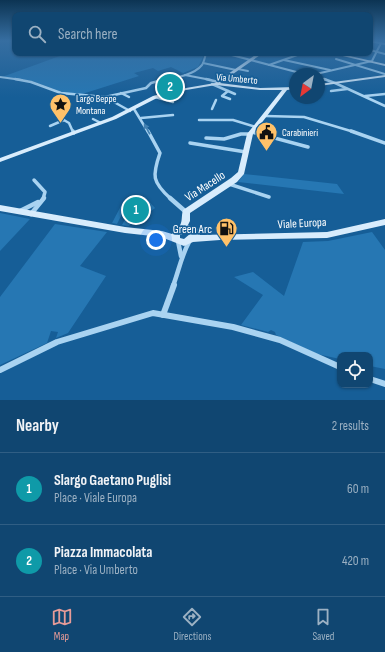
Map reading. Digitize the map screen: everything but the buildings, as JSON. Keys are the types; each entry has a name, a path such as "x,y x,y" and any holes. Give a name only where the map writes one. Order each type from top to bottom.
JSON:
{"street":[{"path":"0,77 32,82 59,92 81,96 105,97 128,91 132,92 146,88 151,84 184,75 199,68 204,60"},
{"path":"215,84 251,60 289,70"},
{"path":"269,65 284,60 332,71"},
{"path":"338,60 385,75"},
{"path":"367,60 385,65"},
{"path":"325,72 372,61"},
{"path":"203,63 248,71"},
{"path":"184,75 215,84 235,94"},
{"path":"325,84 385,75"},
{"path":"325,80 347,88 385,106"},
{"name":"Via Umberto","path":"0,160 101,123 132,110 155,97 186,89 215,84 260,89 289,89"},
{"path":"331,91 347,88"},
{"name":"Via Macello","path":"186,216 240,174 252,131 285,89"},
{"path":"228,91 222,96 230,99"},
{"path":"121,93 129,97"},
{"path":"365,96 385,94"},
{"path":"105,97 132,110 141,118 160,150 154,170 154,176 162,191 186,216 193,235"},
{"path":"155,97 173,102"},
{"path":"212,109 216,100"},
{"path":"141,118 173,115"},
{"path":"56,116 64,120 72,127 74,133"},
{"path":"265,116 304,117 385,143"},
{"path":"93,119 101,123"},
{"path":"50,126 64,120"},
{"path":"199,120 233,120 252,131 308,147"},
{"path":"206,138 224,139 252,131"},
{"path":"190,143 246,152"},
{"path":"31,214 45,192 34,180"},
{"path":"229,183 269,197"},
{"path":"19,212 40,201"},
{"path":"0,208 179,236 184,242 193,235"},
{"path":"181,258 179,236 186,216"},
{"name":"Viale Europa","path":"193,235 314,236 385,222"},
{"path":"179,236 187,228 193,235"},
{"path":"163,315 179,271 181,258 186,245 193,235"},
{"path":"0,370 57,342 153,313 233,327 280,340 337,366"},
{"path":"373,380 385,384"}],"shaded area":[{"path":"50,60 202,60 198,67 183,73 171,67 158,71 153,68 134,73 139,76 79,95 62,92 32,81 2,77"},
{"path":"244,174 337,184 344,194 238,182"},
{"path":"145,197 155,208 147,214 140,212 129,226 122,225 130,210 135,210 138,206 127,204 117,224 112,223 122,204"},
{"path":"0,213 30,219 0,251"},
{"path":"55,224 107,232 80,266 106,276 68,333 56,338 58,332 51,331 47,343 0,365 0,297"},
{"path":"372,232 385,250 385,369 373,367 373,352 337,352 337,358 317,354 276,335 275,332 271,330 268,332 241,325 263,295 234,277 253,272 284,296 303,242 328,241"}],"place":[{"name":"Piazza Immacolata","path":"170,87"},
{"name":"Largo Beppe Montana","path":"61,124"},
{"name":"Carabinieri","path":"266,152"},
{"name":"Slargo Gaetano Puglisi","path":"136,210"},
{"name":"Green Arc","path":"227,248"}]}
